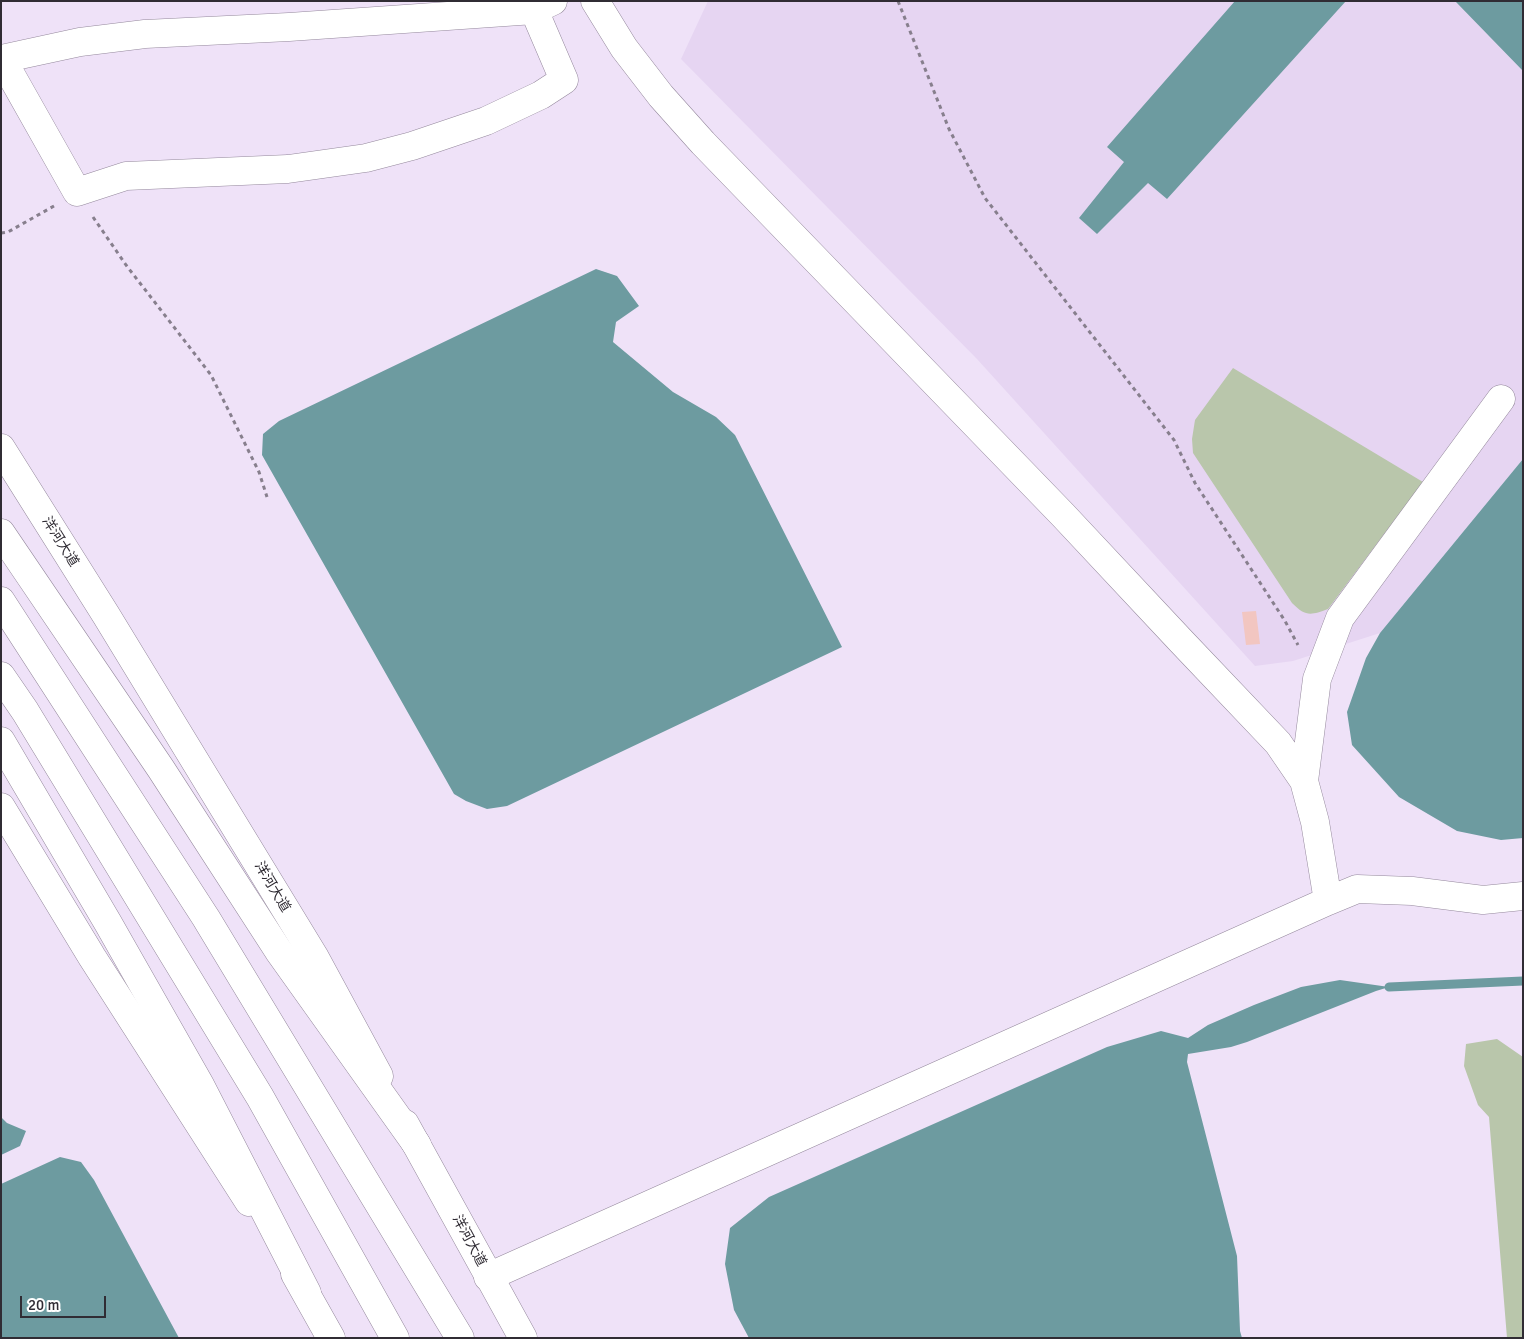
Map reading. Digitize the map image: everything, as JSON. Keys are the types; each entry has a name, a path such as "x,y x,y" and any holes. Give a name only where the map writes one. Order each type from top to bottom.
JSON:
{"main road":[{"path":"595,1 624,48 661,96 703,143 1056,508 1278,743 1304,781 1315,822 1328,901"},
{"path":"543,6 564,80 541,95 486,121 412,146 366,158 288,169 200,171 126,176 77,192 1,59 80,42 145,34 289,27 543,6"},
{"path":"1304,781 1317,679 1340,618 1501,399"},
{"name":"洋河大道","path":"1,448 314,956 523,1338"},
{"path":"1,533 160,769 278,950 417,1145"},
{"path":"1,601 206,918 460,1338"},
{"path":"1,676 25,710 260,1096 395,1338"},
{"path":"1,741 200,1085 332,1338"},
{"path":"1,807 92,957 307,1293"},
{"path":"488,1277 1357,889 1412,891 1483,900 1523,896"}],"path":[{"path":"898,1 950,129 985,198 1174,440 1195,483 1285,621 1317,679"},
{"path":"1,233 8,232 77,192 126,266 211,375 259,472 267,497"}],"shaded area":[{"path":"708,1 1455,1 1523,71 1523,459 1380,633 1293,661 1255,666 977,359 681,59"},
{"path":"1235,1 1346,1 1167,199 1148,183 1097,234 1079,218 1124,162 1107,147"},
{"path":"1455,1 1523,1 1523,71"},
{"path":"596,269 617,276 639,306 616,322 613,342 673,392 716,417 735,435 842,647 507,806 487,809 454,794 262,455 263,434 279,421"},
{"path":"1233,368 1423,482 1328,609 1308,614 1292,603 1193,453 1192,439 1195,420"},
{"path":"1523,459 1523,838 1501,840 1457,831 1399,797 1352,745 1347,712 1366,658 1380,633"},
{"path":"1340,980 1389,987 1247,1042 1231,1047 1188,1054 1187,1062 1237,1256 1240,1331 1242,1338 749,1338 734,1310 725,1264 730,1228 769,1197 1107,1047 1161,1031 1188,1038 1208,1025 1301,987"},
{"path":"1497,1039 1523,1057 1523,1338 1507,1338 1489,1117 1478,1105 1464,1066 1466,1044"},
{"path":"1,1117 7,1123 26,1131 20,1146 1,1155"},
{"path":"60,1157 81,1162 94,1180 179,1338 1,1338 1,1184"}],"building":[{"path":"1256,611 1260,644 1246,645 1242,612"}],"waterway":[{"path":"1389,987 1523,981"}]}
